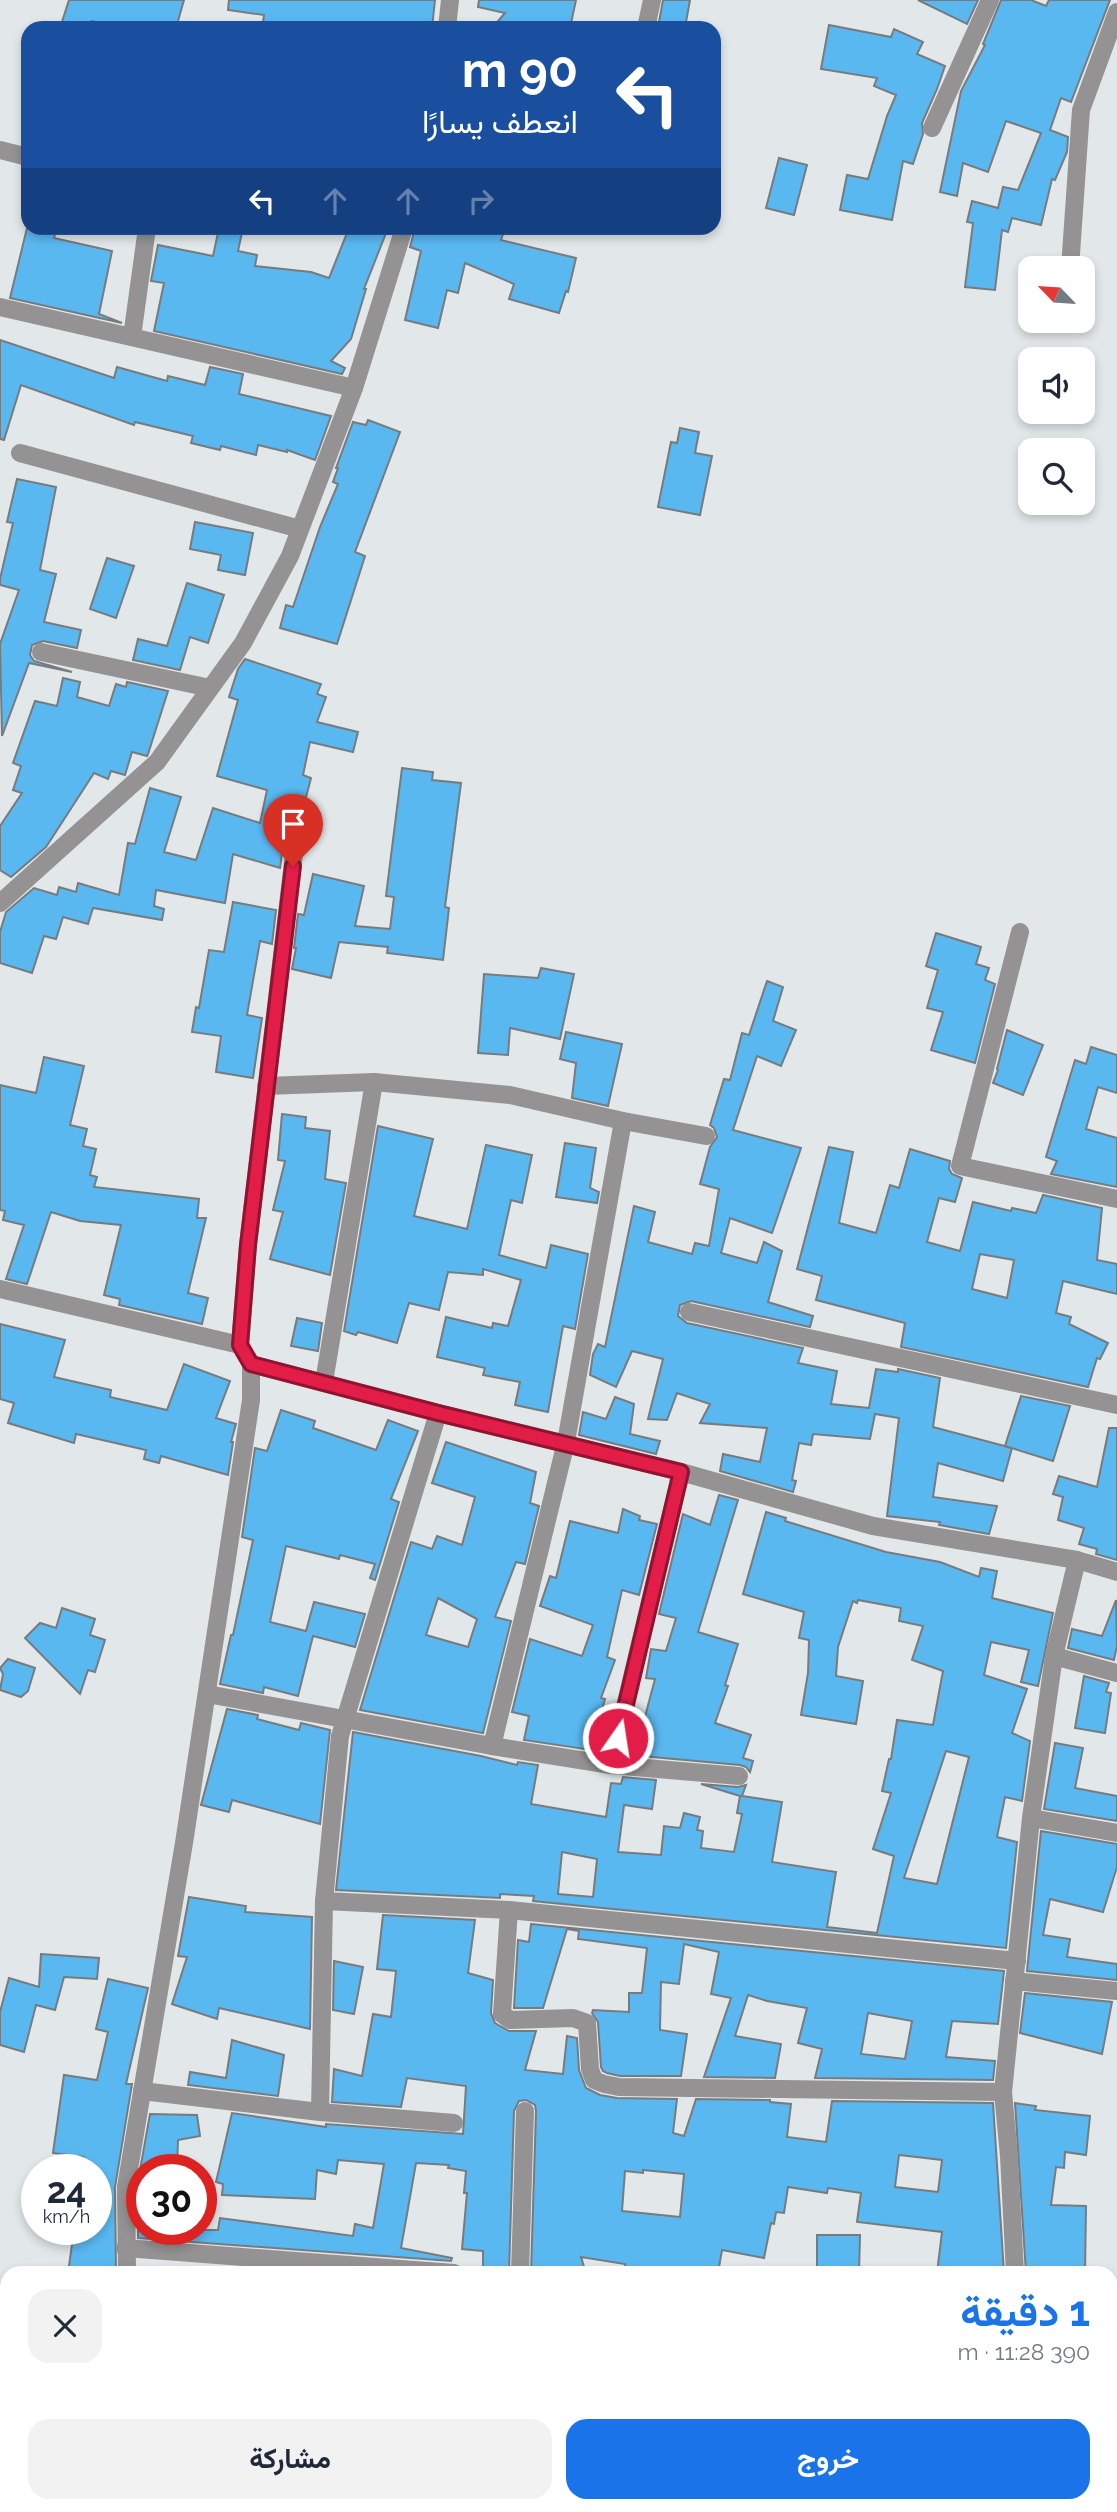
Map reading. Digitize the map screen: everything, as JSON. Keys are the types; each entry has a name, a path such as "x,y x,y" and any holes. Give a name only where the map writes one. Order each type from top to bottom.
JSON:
{"street":[{"path":"448,21 450,0"},
{"path":"648,21 652,0"},
{"path":"932,128 990,0"},
{"path":"1071,256 1081,110 1117,12"},
{"path":"0,150 21,155"},
{"path":"132,337 146,235"},
{"path":"0,903 157,762 243,643 290,556 354,388 402,235"},
{"path":"0,307 354,388"},
{"path":"20,453 300,528"},
{"path":"41,652 210,688"},
{"path":"126,2266 126,2187 207,1694 251,1400 251,1364 240,1345 248,1245 299,811"},
{"path":"1020,932 960,1166 1117,1199"},
{"path":"267,1086 374,1082 510,1095 623,1121 706,1136"},
{"path":"324,1382 374,1082"},
{"path":"492,1746 566,1442 623,1121"},
{"path":"0,1289 240,1345"},
{"path":"689,1312 1117,1405"},
{"path":"251,1364 438,1413 566,1442 873,1526 1077,1560 1117,1572"},
{"path":"320,2112 324,1901 340,1736 438,1413"},
{"path":"611,1765 681,1472"},
{"path":"1015,2266 1003,2092 1031,1818 1054,1657 1077,1560"},
{"path":"1054,1657 1117,1673"},
{"path":"207,1694 611,1765 739,1776"},
{"path":"1031,1818 1117,1833"},
{"path":"324,1901 509,1910 1017,1961"},
{"path":"509,1910 502,2014 510,2020 573,2018 587,2022 590,2069 594,2080 604,2084 619,2087 1003,2092"},
{"path":"1014,1980 1117,1991"},
{"path":"142,2091 320,2112 454,2123"},
{"path":"520,2266 525,2111"},
{"path":"125,2248 362,2266"}],"building":[{"path":"69,0 184,0 178,21 62,21"},
{"path":"229,0 435,0 433,21 263,21 264,15 228,10"},
{"path":"479,0 576,0 572,21 498,21 505,13 478,7"},
{"path":"663,0 690,0 686,21 659,21"},
{"path":"918,0 978,0 967,24"},
{"path":"1001,0 1031,0 1046,6 1049,0 1110,0 1071,102 1061,98 1050,130 1068,137 1067,152 1055,180 1052,179 1041,225 1012,218 1008,232 1002,230 995,290 965,287 973,223 967,222 972,201 998,208 1003,187 1018,190 1041,133 1006,121 988,172 963,163 957,196 940,192 961,91 985,45 983,44"},
{"path":"829,25 891,37 894,29 923,42 917,54 945,66 922,123 923,134 913,164 903,161 892,220 840,210 847,175 868,179 896,95 874,86 877,78 821,69"},
{"path":"779,158 807,165 794,215 766,208"},
{"path":"25,235 55,235 54,238 112,251 99,314 122,323 10,298"},
{"path":"218,235 241,235 238,251 257,255 255,266 311,272 329,278 346,235 385,235 364,289 351,339 331,361 345,368 342,374 154,331 164,283 151,281 158,245 213,256"},
{"path":"413,235 503,235 501,240 576,258 568,292 566,291 559,313 509,299 514,284 465,263 458,293 447,290 438,328 405,320 421,251 410,247"},
{"path":"0,340 114,378 117,367 167,381 168,376 205,385 210,367 243,374 239,394 331,416 315,460 287,450 258,445 256,455 221,446 220,450 191,443 193,436 135,422 134,425 21,385 4,440 0,439"},
{"path":"368,420 400,432 355,552 365,556 337,644 280,628 286,605 293,607 320,527 338,484 333,482 336,468 353,422 366,425"},
{"path":"680,428 699,432 695,453 712,456 700,515 658,507 671,442 677,443"},
{"path":"17,479 56,487 40,570 56,574 44,622 81,630 77,648 43,641 32,645 30,655 34,661 72,672 29,663 2,736 0,644 19,590 0,585 0,579 13,523 7,522"},
{"path":"195,522 253,533 245,575 218,570 221,555 190,549"},
{"path":"107,558 134,566 116,618 90,609"},
{"path":"187,583 224,595 208,643 190,637 180,670 133,660 138,639 167,646"},
{"path":"245,659 321,684 317,694 326,697 317,722 358,732 353,752 310,742 303,775 311,778 305,801 294,801 288,809 280,868 233,854 225,903 156,890 154,906 164,909 162,920 93,908 88,924 63,917 56,939 44,936 32,973 0,963 0,932 6,912 34,888 57,895 59,887 76,892 78,883 119,895 128,843 135,844 150,788 181,797 164,852 196,860 213,808 260,823 267,790 217,776 238,700 229,697 238,669"},
{"path":"63,678 80,682 77,697 109,706 116,684 126,687 127,682 168,691 147,756 132,752 125,775 111,771 108,779 94,773 46,847 11,877 0,870 0,826 22,793 13,790 21,766 13,763 35,701 57,706"},
{"path":"402,768 433,772 432,780 461,783 445,907 449,908 443,960 387,953 388,947 339,942 331,978 292,969 298,914 304,915 313,874 364,886 355,926 390,929 394,897 386,896"},
{"path":"233,902 276,910 272,944 260,941 247,1015 262,1018 253,1078 216,1072 221,1036 192,1032 209,950 224,952"},
{"path":"936,933 981,947 976,964 989,968 985,980 995,984 975,1063 931,1050 943,1012 927,1008 938,970 926,966"},
{"path":"541,968 574,974 560,1039 510,1028 508,1055 478,1053 484,974 538,978"},
{"path":"767,981 783,987 773,1021 796,1030 781,1066 757,1056 733,1130 801,1148 772,1233 730,1218 721,1253 757,1263 764,1242 782,1251 768,1302 813,1316 810,1327 691,1301 680,1305 678,1316 687,1323 803,1348 798,1363 837,1371 831,1404 869,1408 876,1369 898,1372 898,1369 940,1378 933,1427 1012,1448 1003,1481 938,1463 933,1497 997,1506 989,1534 939,1525 940,1522 887,1516 899,1418 875,1414 870,1439 813,1434 811,1445 799,1443 792,1480 796,1481 793,1492 720,1471 723,1454 760,1462 767,1428 700,1423 710,1404 677,1393 667,1420 648,1419 663,1359 632,1351 616,1387 590,1375 593,1354 598,1344 605,1347 634,1206 655,1212 648,1242 692,1254 695,1243 709,1246 719,1189 700,1184 710,1147 717,1137 710,1125 724,1079 730,1080 742,1033 749,1035"},
{"path":"1007,1030 1043,1045 1023,1095 993,1083"},
{"path":"566,1032 622,1044 608,1106 572,1098 576,1063 560,1059"},
{"path":"1091,1047 1117,1055 1117,1093 1098,1087 1086,1129 1117,1138 1117,1187 1051,1174 1057,1161 1046,1157 1075,1060 1086,1064"},
{"path":"44,1057 84,1066 70,1125 87,1129 83,1146 96,1149 90,1175 97,1177 94,1187 199,1199 197,1218 206,1218 188,1293 208,1298 202,1324 119,1305 120,1299 104,1295 121,1225 80,1221 51,1212 27,1284 6,1279 24,1225 3,1220 5,1211 0,1210 0,1085 36,1093"},
{"path":"282,1114 306,1117 305,1128 330,1131 325,1179 346,1183 330,1275 270,1259 283,1212 273,1210 285,1161 278,1160"},
{"path":"378,1126 433,1139 414,1216 467,1229 486,1145 532,1155 522,1203 511,1200 499,1255 546,1268 551,1245 588,1254 575,1329 563,1326 548,1412 515,1405 520,1382 483,1375 485,1368 437,1357 446,1317 492,1328 493,1323 508,1326 521,1280 483,1269 483,1275 448,1272 439,1310 409,1303 397,1343 358,1332 356,1335 344,1331"},
{"path":"565,1143 596,1148 590,1188 599,1192 597,1203 556,1197"},
{"path":"829,1147 853,1152 839,1223 876,1233 890,1185 899,1188 910,1149 950,1161 949,1169 952,1174 962,1178 955,1202 939,1198 927,1242 960,1251 973,1202 1011,1211 1012,1208 1036,1213 1043,1195 1102,1208 1097,1260 1117,1264 1117,1294 1063,1281 1056,1313 1071,1317 1069,1324 1108,1343 1100,1359 1097,1358 1088,1387 901,1347 905,1323 816,1300 822,1276 797,1269","holes":["980,1254 1014,1260 1007,1298 972,1289"]},
{"path":"297,1318 322,1323 318,1351 291,1346"},
{"path":"0,1324 65,1340 54,1377 111,1390 110,1397 167,1410 184,1364 230,1381 216,1418 236,1424 231,1442 228,1475 161,1456 159,1463 144,1459 146,1450 76,1434 74,1443 8,1423 14,1403 0,1399"},
{"path":"1021,1396 1070,1406 1053,1461 1005,1446"},
{"path":"615,1397 634,1404 630,1434 660,1441 656,1454 579,1435 583,1412 606,1419"},
{"path":"281,1410 315,1421 313,1428 376,1450 388,1420 418,1431 391,1499 399,1502 375,1580 370,1578 375,1564 340,1555 339,1559 286,1546 270,1622 306,1631 314,1602 365,1614 355,1647 313,1636 298,1696 264,1687 263,1693 220,1684 253,1540 242,1537 255,1448 267,1451"},
{"path":"1109,1428 1117,1428 1117,1560 1096,1554 1097,1549 1079,1544 1084,1528 1058,1520 1063,1497 1053,1494 1059,1476 1097,1487"},
{"path":"446,1442 536,1472 530,1503 539,1506 525,1564 516,1562 495,1617 511,1621 483,1733 360,1710 411,1542 432,1549 437,1536 462,1545 475,1497 432,1483","holes":["438,1598 477,1619 468,1647 426,1635"]},
{"path":"719,1495 738,1500 698,1632 738,1644 725,1685 728,1686 715,1723 751,1735 743,1758 753,1761 750,1772 740,1765 631,1755 641,1723 643,1724 655,1679 646,1678 651,1649 666,1651 676,1618 659,1614 683,1514 710,1525"},
{"path":"623,1509 640,1516 639,1520 657,1524 639,1595 622,1590 607,1657 615,1660 601,1698 605,1699 591,1750 524,1740 529,1716 512,1712 530,1639 582,1656 593,1625 540,1606 550,1576 556,1578 570,1521 618,1533"},
{"path":"766,1512 786,1518 785,1521 886,1552 940,1562 979,1577 981,1568 997,1571 992,1598 1053,1613 1038,1686 1021,1682 1029,1650 991,1642 984,1675 1027,1689 1012,1733 1030,1741 1022,1801 1005,1797 997,1837 1017,1842 1006,1948 533,1901 534,1896 500,1894 500,1898 336,1890 353,1732 517,1765 518,1762 538,1765 531,1804 606,1817 611,1783 621,1784 623,1777 656,1780 652,1809 624,1805 618,1852 661,1855 664,1826 680,1828 684,1813 700,1817 697,1830 703,1831 701,1848 734,1852 742,1814 737,1813 740,1796 701,1784 738,1787 746,1785 742,1796 782,1802 772,1862 836,1872 827,1927 877,1933 894,1856 873,1849 891,1793 882,1791 891,1759 897,1720 933,1725 943,1671 912,1660 923,1626 899,1621 901,1608 853,1601 838,1647 836,1676 863,1681 856,1724 801,1715 808,1673 809,1640 799,1638 804,1612 743,1594","holes":["946,1751 969,1757 937,1884 904,1878","562,1852 597,1859 593,1897 558,1894"]},
{"path":"1116,1600 1117,1646 1114,1660 1068,1648 1072,1629 1102,1636"},
{"path":"62,1608 95,1619 90,1635 105,1640 95,1672 88,1670 80,1694 25,1638 40,1623 56,1628"},
{"path":"8,1659 35,1668 28,1691 21,1697 0,1690 3,1674 0,1668"},
{"path":"1084,1676 1109,1683 1106,1692 1111,1693 1105,1733 1075,1728"},
{"path":"227,1709 258,1715 257,1719 299,1730 301,1723 330,1730 320,1824 232,1800 229,1812 201,1805"},
{"path":"1055,1743 1083,1748 1075,1788 1117,1796 1117,1821 1044,1809"},
{"path":"1041,1831 1117,1844 1117,1867 1103,1912 1050,1899 1043,1935 1070,1939 1067,1957 1117,1964 1117,1980 1027,1971"},
{"path":"189,1897 246,1906 245,1912 312,1917 310,2029 219,2008 217,2019 172,2004 187,1957 178,1956"},
{"path":"383,1915 475,1920 468,1973 493,1980 491,2013 495,2023 509,2031 536,2031 525,2070 563,2074 567,2036 577,2038 579,2070 586,2088 600,2095 617,2098 677,2099 673,2133 684,2136 696,2099 770,2100 791,2104 787,2137 826,2142 832,2101 993,2103 1004,2266 938,2266 942,2232 857,2222 861,2193 828,2188 827,2193 788,2187 784,2213 776,2212 774,2224 771,2223 764,2258 722,2250 719,2266 625,2266 581,2257 584,2266 531,2266 536,2111 535,2105 526,2100 519,2101 514,2111 509,2266 483,2266 483,2251 462,2249 467,2193 464,2193 466,2171 448,2168 449,2165 416,2163 401,2248 452,2258 451,2261 217,2244 220,2218 353,2236 355,2224 373,2228 384,2164 338,2160 336,2174 317,2170 315,2199 222,2195 223,2184 217,2182 217,2178 232,2113 326,2127 326,2124 463,2134 466,2086 407,2078 401,2107 332,2102 334,2069 362,2076 373,2014 391,2017 396,1971 377,1969","holes":["899,2155 942,2160 938,2192 895,2187","625,2171 684,2174 680,2217 622,2211"]},
{"path":"531,1924 1004,1971 998,2024 952,2021 946,2057 995,2061 993,2080 815,2078 822,2049 798,2043 807,2008 748,1995 735,2036 781,2044 775,2078 704,2077 731,1998 711,1994 719,1952 684,1944 679,1984 661,1982 660,2030 687,2034 681,2076 620,2076 607,2073 601,2067 598,2022 592,2013 593,2010 629,2012 629,1993 642,1993 647,1948 578,1939 579,1931 567,1929 543,2008 514,2008 518,1940 529,1942","holes":["868,2013 912,2021 905,2059 861,2054"]},
{"path":"41,1954 99,1958 97,1979 64,1977 55,2010 36,2005 24,2052 0,2045 0,2012 9,1978 39,1987"},
{"path":"334,1961 363,1967 354,2014 333,2010"},
{"path":"108,1979 148,1988 126,2084 132,2084 115,2187 116,2266 69,2266 72,2245 112,2245 112,2154 53,2153 64,2075 97,2080 108,2032 96,2029"},
{"path":"1025,1993 1112,2002 1102,2054 1020,2033"},
{"path":"232,2040 284,2055 278,2096 188,2085 190,2072 226,2078"},
{"path":"1015,2103 1036,2106 1035,2110 1090,2116 1086,2155 1065,2152 1064,2168 1056,2167 1051,2205 1086,2206 1085,2266 1026,2266"},
{"path":"150,2114 197,2115 200,2136 178,2140 178,2154 143,2154"},
{"path":"817,2235 860,2235 859,2266 817,2266"}],"route":[{"path":"293,866 248,1245 240,1345 251,1364 681,1472 618,1738"}]}
